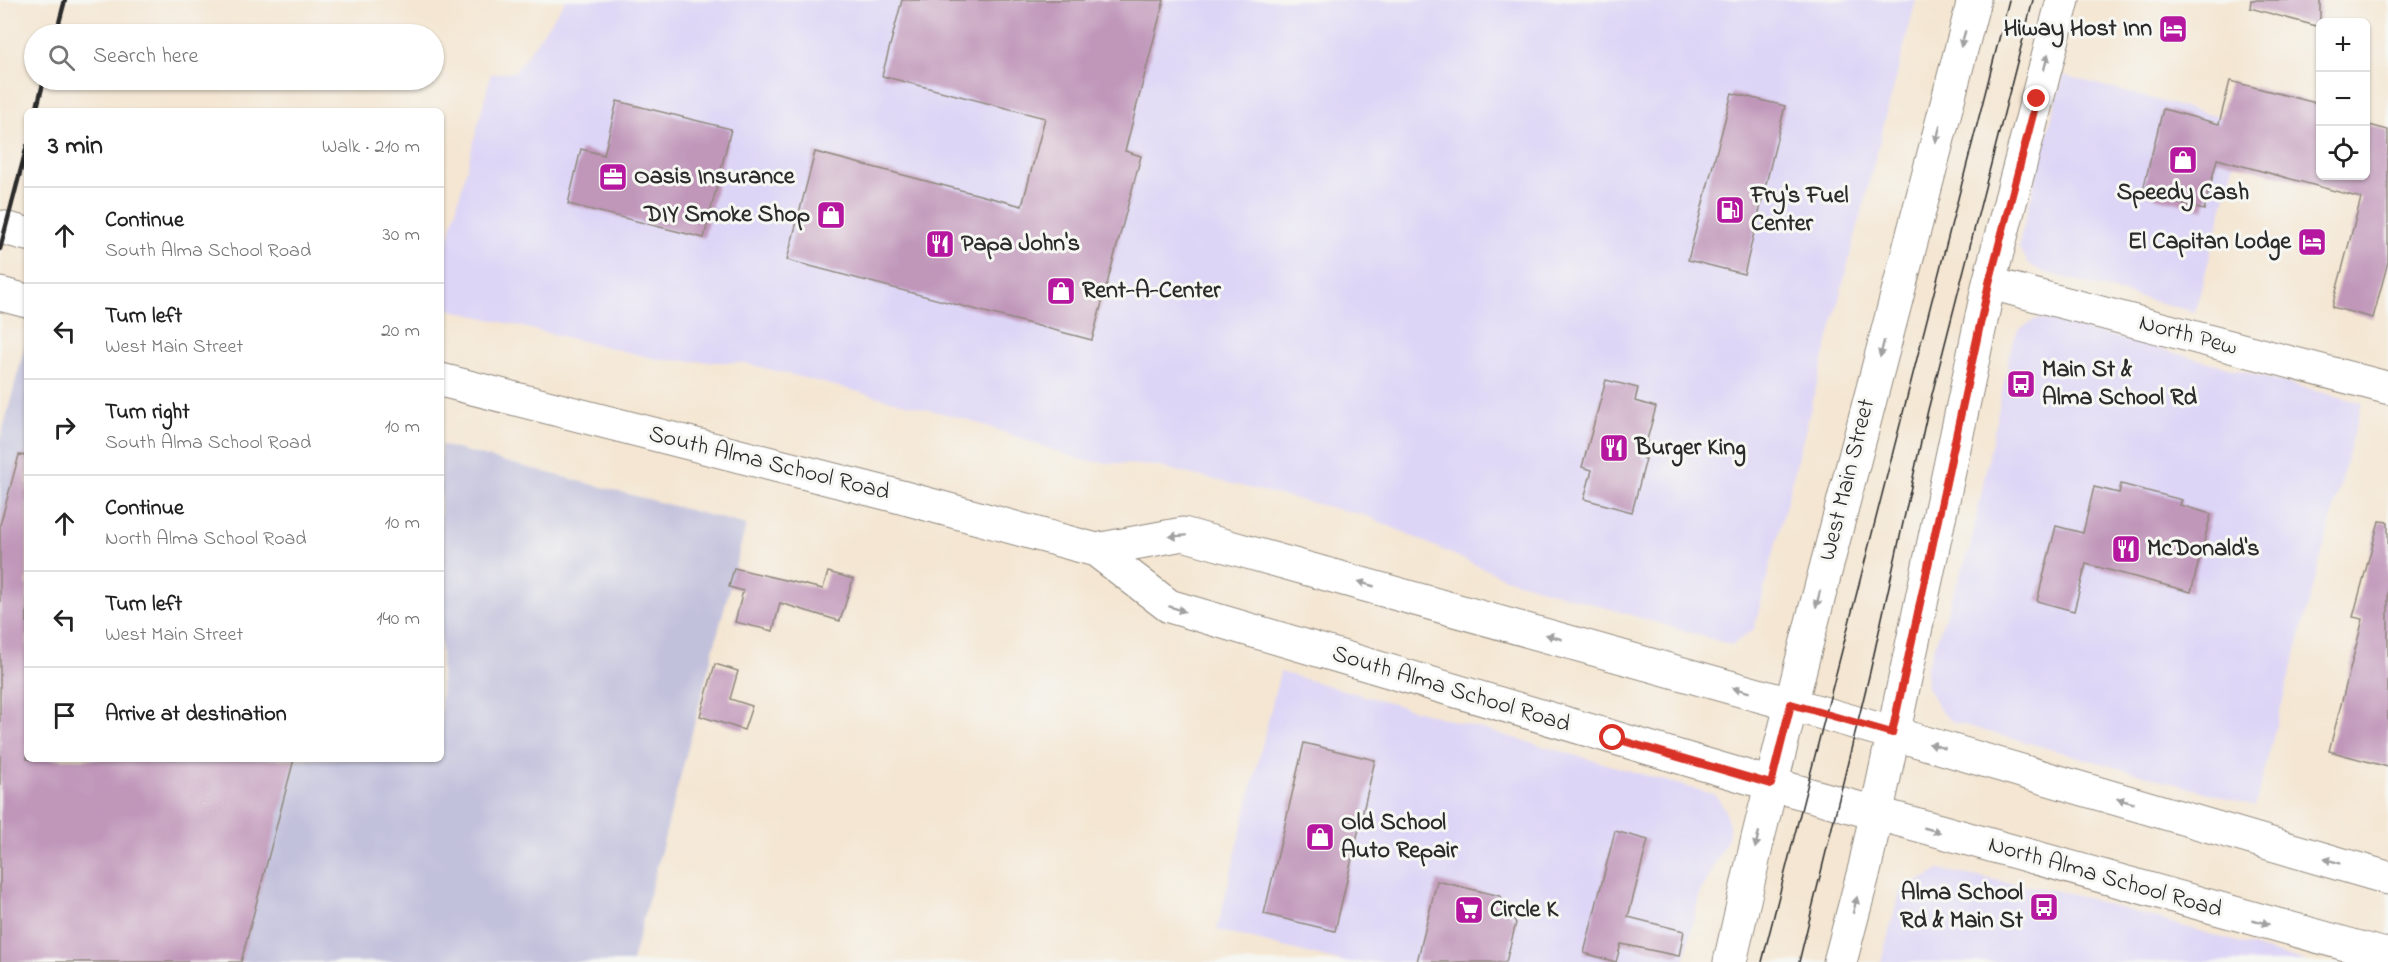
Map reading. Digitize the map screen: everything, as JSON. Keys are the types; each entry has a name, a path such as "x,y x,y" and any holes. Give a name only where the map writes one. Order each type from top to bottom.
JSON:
{"main road":[{"name":"West Main Street","path":"1730,962 1791,704 1899,281 1974,0"},
{"path":"1840,962 1865,867 1989,283 2063,0"},
{"path":"0,227 24,233"},
{"path":"0,294 24,300"},
{"name":"South Alma School Road","path":"444,381 900,496 1096,550 1169,606 1823,798"},
{"name":"South Alma School Road","path":"1096,550 1183,534 1892,733"},
{"path":"1892,733 2388,878"},
{"name":"North Alma School Road","path":"1823,798 2306,935 2385,956 2388,954"}],"street":[{"name":"North Pew","path":"1989,283 2388,388"}],"shaded area":[{"path":"566,0 1916,0 1754,629 1732,645 1505,578 1367,516 1156,466 1084,461 969,420 745,363 661,360 451,310 444,300 444,256 491,74 515,72"},
{"path":"2063,75 2245,124 2195,312 2043,272 2029,264 2018,247"},
{"path":"2036,319 2052,320 2362,403 2255,806 1953,722 1942,713 1927,687 1926,669 1970,548 2012,344 2018,330"},
{"path":"24,349 24,762 444,762 444,446 746,525 632,962 0,962 0,441"},
{"path":"1280,672 1716,795 1725,810 1729,826 1728,838 1700,892 1684,962 1343,962 1217,930"},
{"path":"1940,870 2068,893 2307,962 1881,962 1900,891"}],"building":[{"path":"902,0 1164,0 1125,151 1141,156 1092,340 787,260 815,152 1022,206 1045,118 882,76"},
{"path":"2251,0 2320,0 2320,18 2316,18 2316,26 2250,8"},
{"path":"2230,81 2316,103 2316,180 2370,180 2370,125 2388,130 2388,262 2373,318 2332,307 2361,198 2217,159 2204,210 2142,194 2163,109 2219,124"},
{"name":"Fry's Fuel Center","path":"1732,93 1785,106 1744,274 1688,260"},
{"path":"617,101 731,129 704,238 568,204 581,149 604,155"},
{"name":"Burger King","path":"1606,380 1638,388 1635,401 1656,407 1642,458 1646,459 1632,512 1584,499 1592,470 1582,467"},
{"path":"19,455 24,456 24,762 293,762 241,962 0,962 0,525"},
{"name":"McDonald's","path":"2121,484 2182,500 2180,505 2211,514 2191,592 2086,564 2074,611 2037,601 2056,526 2083,533 2094,487 2119,493"},
{"path":"2379,521 2388,522 2388,767 2329,751 2363,619 2353,617"},
{"path":"734,568 823,589 828,572 853,579 840,621 780,603 773,631 735,622 743,591 729,587"},
{"path":"715,664 738,671 730,699 752,706 744,730 700,716"},
{"name":"Old School Auto Repair","path":"1304,743 1375,760 1335,931 1264,914"},
{"name":"Circle K","path":"1615,831 1648,840 1628,917 1684,931 1679,956 1621,944 1616,962 1584,953"},
{"name":"Circle K","path":"1437,881 1500,896 1516,923 1506,962 1417,962"}],"tram line":[{"path":"1762,962 2009,0"},
{"path":"1799,962 1870,672 1928,410 2033,0"}],"railway":[{"path":"59,24 65,0"},
{"path":"37,108 41,90"},
{"path":"0,249 24,157"}],"place":[{"name":"Hiway Host Inn","path":"2173,29"},
{"name":"Speedy Cash","path":"2183,160"},
{"name":"Oasis Insurance","path":"613,177"},
{"name":"Fry's Fuel Center","path":"1730,210"},
{"name":"DIY Smoke Shop","path":"831,215"},
{"name":"El Capitan Lodge","path":"2312,242"},
{"name":"Papa John's","path":"940,244"},
{"name":"Rent-A-Center","path":"1061,291"},
{"name":"Main St & Alma School Rd","path":"2021,384"},
{"name":"Burger King","path":"1614,448"},
{"name":"McDonald's","path":"2126,549"},
{"name":"Old School Auto Repair","path":"1320,837"},
{"name":"Alma School Rd & Main St","path":"2044,907"},
{"name":"Circle K","path":"1469,910"}],"route":[{"path":"1613,738 1771,784 1791,704 1892,733 1989,283 2037,99"}]}
